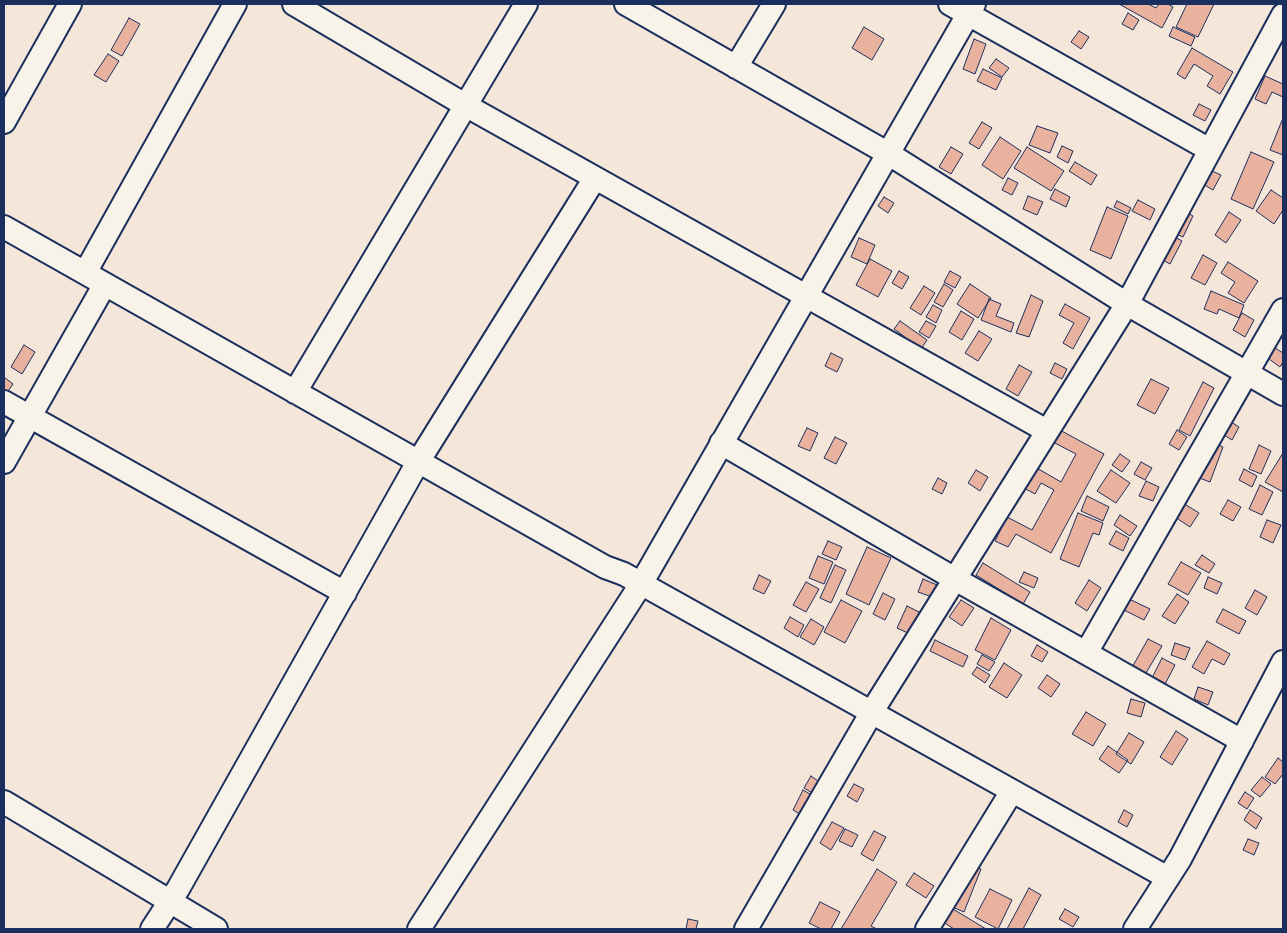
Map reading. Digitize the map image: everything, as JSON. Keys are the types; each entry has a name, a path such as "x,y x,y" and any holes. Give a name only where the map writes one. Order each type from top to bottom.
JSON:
{"street":[{"path":"4,122 70,4"},
{"path":"85,273 235,4"},
{"path":"294,4 465,105 1048,432"},
{"path":"295,392 526,4"},
{"path":"626,4 889,154 1127,304 1283,394"},
{"path":"736,67 774,4"},
{"path":"419,929 641,584 889,154 964,7 1210,150"},
{"path":"748,928 872,712 1127,304 1283,15"},
{"path":"152,929 170,902 418,462 595,178"},
{"path":"4,227 605,567 624,574 1168,878"},
{"path":"4,462 105,284"},
{"path":"1086,653 1283,310"},
{"path":"4,402 345,592"},
{"path":"721,443 955,579 1242,741"},
{"path":"1135,929 1180,859 1283,662"},
{"path":"927,929 1012,791"},
{"path":"4,802 216,929"}],"building":[{"path":"1119,4 1148,4 1156,8 1159,4 1168,4 1173,7 1162,28"},
{"path":"1187,4 1214,4 1198,37 1176,27"},
{"path":"1128,13 1139,20 1133,30 1122,24"},
{"path":"129,18 140,24 122,56 111,50"},
{"path":"864,27 884,39 872,60 852,48"},
{"path":"1173,27 1195,37 1191,46 1169,36"},
{"path":"1079,31 1089,37 1081,49 1071,42"},
{"path":"974,39 986,44 975,74 963,69"},
{"path":"1192,48 1233,72 1220,94 1207,86 1213,76 1194,64 1185,79 1177,74"},
{"path":"108,54 119,61 106,82 94,75"},
{"path":"996,59 1009,68 1002,77 989,68"},
{"path":"983,69 1002,78 996,90 977,81"},
{"path":"1265,76 1283,84 1283,97 1272,92 1266,104 1255,99"},
{"path":"1199,104 1211,110 1205,121 1193,115"},
{"path":"1283,118 1283,155 1270,150"},
{"path":"982,122 992,128 979,149 969,143"},
{"path":"1037,126 1058,133 1050,153 1029,145"},
{"path":"1000,137 1021,151 1003,179 982,165"},
{"path":"1062,146 1073,151 1068,163 1057,157"},
{"path":"951,147 963,154 951,174 939,167"},
{"path":"1027,147 1064,171 1051,191 1014,168"},
{"path":"1251,152 1274,162 1253,209 1231,199"},
{"path":"1075,162 1097,175 1091,185 1069,171"},
{"path":"1210,170 1221,175 1213,190 1203,184"},
{"path":"1008,178 1018,183 1012,195 1002,190"},
{"path":"1055,189 1070,197 1066,207 1050,199"},
{"path":"1271,190 1283,198 1283,210 1274,224 1256,211"},
{"path":"1028,196 1043,202 1037,215 1023,209"},
{"path":"884,197 894,203 888,213 878,206"},
{"path":"1138,200 1155,209 1150,220 1132,211"},
{"path":"1117,201 1131,208 1128,214 1114,207"},
{"path":"1107,207 1128,216 1111,259 1090,250"},
{"path":"1184,211 1193,216 1183,237 1174,233"},
{"path":"1229,212 1241,220 1226,243 1215,235"},
{"path":"1171,235 1182,241 1170,264 1159,258"},
{"path":"859,238 875,245 867,264 851,257"},
{"path":"1203,255 1217,263 1205,285 1191,278"},
{"path":"870,259 892,271 878,297 856,285"},
{"path":"1228,262 1258,281 1244,303 1228,293 1235,282 1221,273"},
{"path":"899,271 909,277 902,289 892,283"},
{"path":"950,271 961,277 955,288 944,282"},
{"path":"944,284 953,290 943,307 934,302"},
{"path":"970,284 991,298 978,318 957,304"},
{"path":"924,286 935,293 921,315 910,308"},
{"path":"1211,291 1244,305 1239,318 1219,309 1217,314 1204,309"},
{"path":"1031,295 1043,301 1029,337 1016,333"},
{"path":"989,299 1001,304 996,316 1014,323 1011,332 981,320"},
{"path":"1065,304 1090,318 1073,349 1063,343 1074,323 1059,315"},
{"path":"933,305 942,310 936,323 926,317"},
{"path":"961,311 974,319 962,340 949,332"},
{"path":"1242,313 1254,320 1245,337 1233,330"},
{"path":"900,321 927,340 921,349 894,329"},
{"path":"926,321 936,326 929,338 919,332"},
{"path":"979,331 992,339 978,361 965,353"},
{"path":"24,345 35,352 22,374 11,367"},
{"path":"1275,348 1283,353 1283,362 1280,367 1269,359"},
{"path":"831,353 843,359 837,372 825,366"},
{"path":"1055,363 1067,369 1062,379 1050,373"},
{"path":"1019,365 1032,372 1018,396 1006,389"},
{"path":"4,377 13,384 4,397"},
{"path":"1151,379 1169,388 1155,414 1137,405"},
{"path":"1203,382 1214,388 1190,436 1179,430"},
{"path":"1228,420 1239,427 1232,440 1221,433"},
{"path":"807,428 818,433 810,451 798,446"},
{"path":"1058,429 1104,454 1051,553 1016,534 1008,547 995,541 1007,517 1032,530 1054,490 1041,483 1035,494 1024,488 1035,467 1061,482 1076,454 1051,441"},
{"path":"1177,430 1187,437 1179,450 1169,444"},
{"path":"835,437 847,443 836,464 824,458"},
{"path":"1211,442 1223,447 1210,482 1197,477"},
{"path":"1259,445 1271,451 1261,474 1249,469"},
{"path":"1283,453 1283,492 1265,482"},
{"path":"1120,454 1130,461 1122,472 1112,465"},
{"path":"1141,462 1152,468 1145,480 1134,474"},
{"path":"1244,469 1257,476 1252,487 1239,480"},
{"path":"976,470 988,477 980,491 968,483"},
{"path":"1111,470 1130,483 1116,503 1097,491"},
{"path":"938,478 947,483 942,494 932,489"},
{"path":"1146,481 1159,487 1153,501 1139,496"},
{"path":"1260,485 1273,492 1262,515 1249,509"},
{"path":"1087,496 1109,507 1103,521 1081,511"},
{"path":"1228,500 1241,507 1233,521 1220,514"},
{"path":"1183,503 1199,513 1190,527 1175,517"},
{"path":"1078,513 1103,523 1099,535 1093,533 1079,567 1060,559"},
{"path":"1120,515 1137,526 1130,536 1114,525"},
{"path":"1267,520 1281,525 1273,543 1260,537"},
{"path":"1116,531 1129,538 1123,551 1109,544"},
{"path":"828,541 842,547 836,560 822,554"},
{"path":"867,547 891,558 869,605 846,594"},
{"path":"1202,555 1215,564 1209,573 1195,565"},
{"path":"818,556 833,562 824,584 809,578"},
{"path":"1181,562 1201,573 1188,595 1168,584"},
{"path":"983,563 1030,592 1023,604 976,575"},
{"path":"835,565 846,570 831,603 820,598"},
{"path":"1024,572 1038,578 1034,588 1019,582"},
{"path":"759,575 771,581 764,594 753,589"},
{"path":"1208,577 1222,583 1217,594 1204,588"},
{"path":"923,579 937,585 932,597 918,592"},
{"path":"1089,580 1101,588 1087,611 1075,603"},
{"path":"806,582 819,589 806,612 793,605"},
{"path":"1255,590 1267,597 1257,615 1245,608"},
{"path":"883,593 895,599 885,620 873,614"},
{"path":"1177,594 1189,602 1175,624 1162,616"},
{"path":"1127,598 1150,609 1144,620 1122,609"},
{"path":"841,600 862,611 845,643 824,632"},
{"path":"961,600 974,608 962,626 949,617"},
{"path":"907,606 923,614 912,635 897,628"},
{"path":"1223,609 1246,621 1239,634 1216,622"},
{"path":"790,617 804,625 798,637 784,628"},
{"path":"991,618 1011,630 995,660 975,650"},
{"path":"811,619 824,627 814,645 800,637"},
{"path":"1148,639 1162,646 1143,678 1130,671"},
{"path":"935,640 968,656 963,667 930,651"},
{"path":"1207,641 1230,654 1224,665 1212,659 1204,674 1192,667"},
{"path":"1175,643 1190,648 1185,660 1171,655"},
{"path":"1037,645 1048,652 1042,662 1031,656"},
{"path":"982,655 995,662 989,671 977,664"},
{"path":"1162,658 1175,665 1163,688 1150,682"},
{"path":"1004,663 1022,675 1007,698 989,687"},
{"path":"977,667 990,675 985,683 972,674"},
{"path":"1047,675 1060,684 1051,697 1038,688"},
{"path":"1198,687 1213,692 1208,705 1194,699"},
{"path":"1131,699 1145,703 1141,717 1127,713"},
{"path":"1086,712 1106,724 1093,746 1072,734"},
{"path":"1176,731 1188,739 1172,765 1160,757"},
{"path":"1129,733 1144,742 1131,764 1116,754"},
{"path":"1108,746 1128,760 1119,773 1099,759"},
{"path":"1278,758 1283,762 1283,774 1275,784 1265,777"},
{"path":"811,776 821,783 814,794 804,788"},
{"path":"1262,777 1271,784 1260,797 1251,790"},
{"path":"854,784 864,789 857,802 847,796"},
{"path":"803,790 815,797 805,817 793,810"},
{"path":"1245,792 1254,798 1247,809 1238,803"},
{"path":"1124,810 1133,815 1127,827 1118,822"},
{"path":"1250,810 1262,818 1256,829 1244,820"},
{"path":"832,822 844,828 831,850 820,843"},
{"path":"845,829 858,835 852,847 839,841"},
{"path":"874,831 886,837 873,861 861,854"},
{"path":"1248,839 1259,843 1254,855 1243,850"},
{"path":"967,863 981,869 964,912 950,906"},
{"path":"877,869 897,882 871,926 877,929 841,929"},
{"path":"914,873 934,886 926,898 906,885"},
{"path":"1029,888 1041,895 1023,929 1007,929"},
{"path":"990,889 1012,900 998,929 975,917"},
{"path":"820,902 840,912 831,929 821,929 809,923"},
{"path":"948,906 986,929 954,929 940,920"},
{"path":"1065,909 1079,917 1073,927 1059,919"},
{"path":"688,919 698,921 696,929 686,929"}]}
